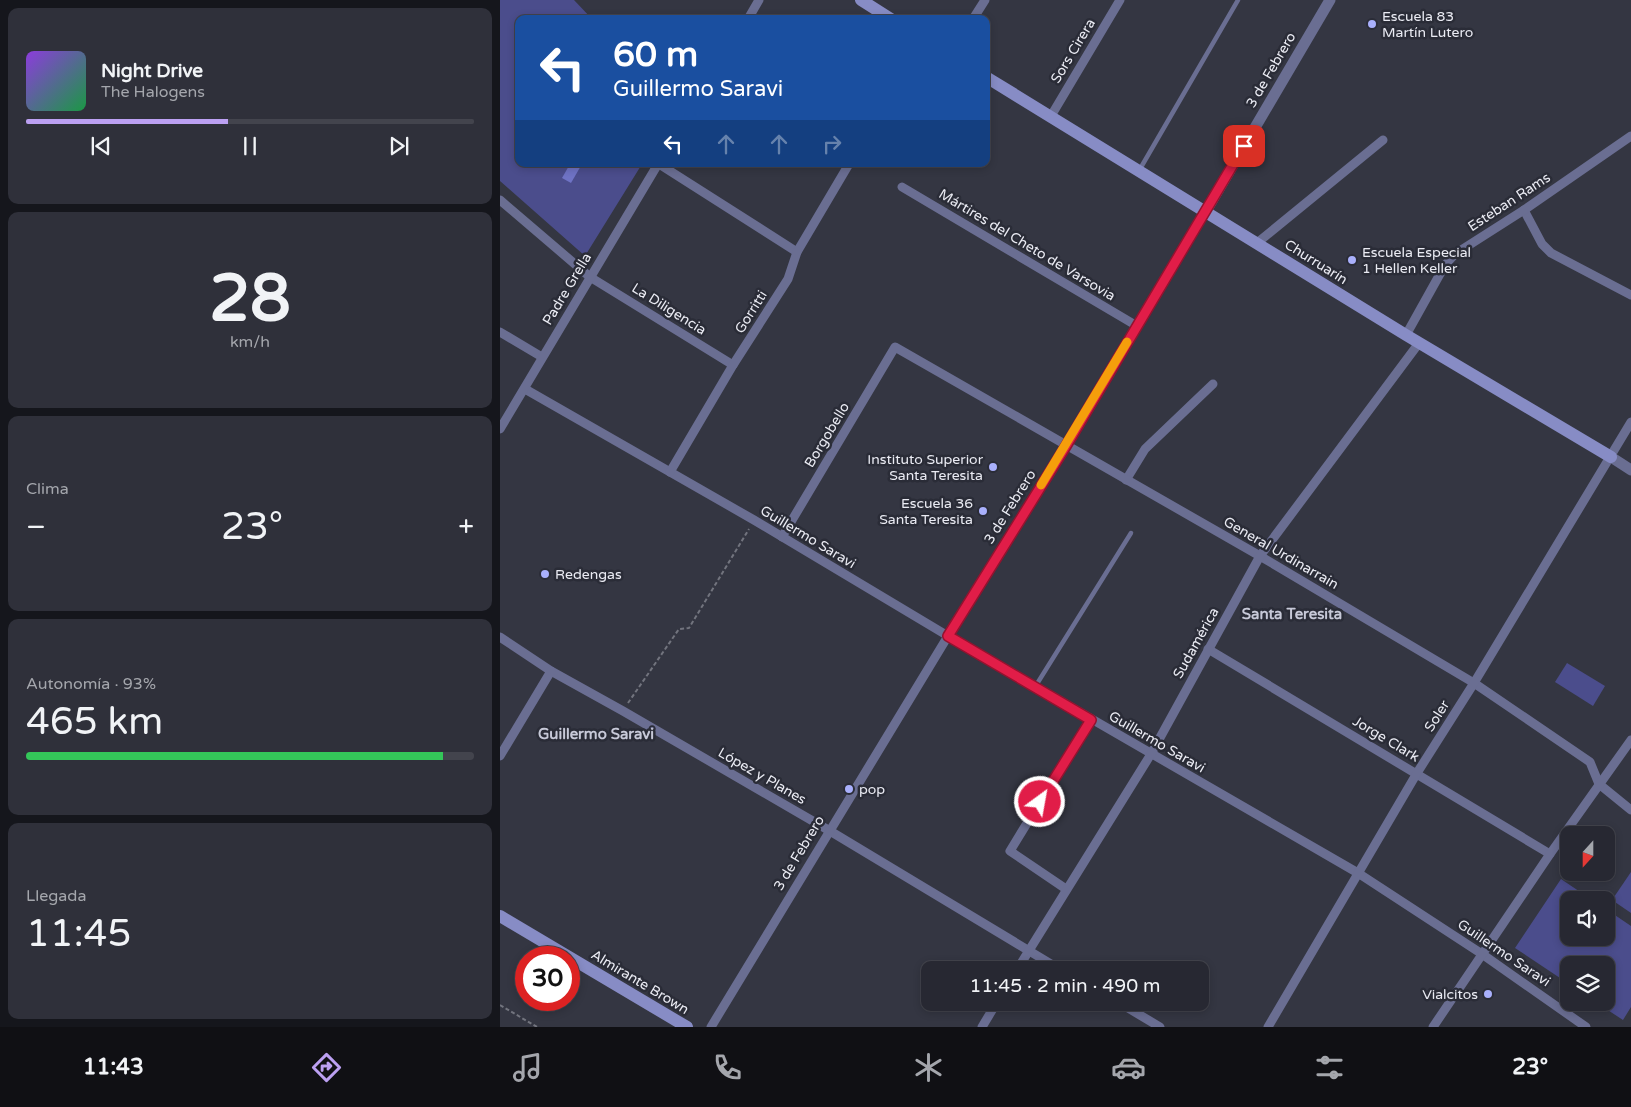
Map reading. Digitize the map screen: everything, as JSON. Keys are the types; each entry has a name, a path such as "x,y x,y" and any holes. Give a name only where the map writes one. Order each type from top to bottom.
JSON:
{"main road":[{"path":"861,0 885,15"},
{"name":"Churruarín","path":"990,79 1419,343 1611,457"},
{"name":"Almirante Brown","path":"500,916 687,1027"}],"street":[{"path":"750,15 759,0"},
{"path":"976,15 985,0"},
{"name":"Sors Cirera","path":"1051,116 1120,0"},
{"name":"3 de Febrero","path":"711,1027 948,636 1066,446 1330,0"},
{"name":"Esteban Rams","path":"1406,335 1445,264 1454,254 1524,210 1631,136"},
{"path":"1257,243 1383,140"},
{"name":"Padre Grella","path":"500,429 656,167"},
{"path":"663,167 797,252"},
{"name":"Gorritti","path":"670,472 733,365 788,278 797,252 847,167"},
{"name":"Mártires del Cheto de Varsovia","path":"902,187 1137,326"},
{"name":"La Diligencia","path":"500,200 590,277 733,365"},
{"path":"1524,210 1542,244 1551,254 1631,295"},
{"path":"500,332 542,357"},
{"name":"Sudamérica","path":"1022,961 1151,754 1260,556 1419,343"},
{"name":"General Urdinarrain","path":"895,347 1260,556 1474,683 1590,762 1599,784 1631,810"},
{"name":"Borgobello","path":"782,538 895,347"},
{"path":"1126,480 1145,450 1213,384"},
{"name":"Guillermo Saravi","path":"525,389 754,520 1091,720 1358,873 1482,954 1586,1027"},
{"name":"Soler","path":"1268,1027 1417,773 1474,683 1631,422"},
{"name":"Churruarín","path":"1611,457 1631,470"},
{"name":"López y Planes","path":"500,637 551,672 623,711 830,831 1045,961"},
{"name":"Jorge Clark","path":"1208,649 1550,854"},
{"path":"500,756 551,672"},
{"path":"1066,889 1010,851 1091,720"},
{"path":"1433,1027 1550,854 1631,740"},
{"path":"982,1027 992,1011"},
{"path":"1133,1011 1160,1027"}],"lane":[{"path":"1139,170 1238,0"},
{"path":"1035,687 1131,534"}],"path":[{"path":"623,711 680,629 689,628 754,520"},
{"path":"500,1005 537,1027"}],"shaded area":[{"path":"500,0 574,0 588,15 515,15 515,167 640,167 585,256 500,181"},
{"path":"1567,663 1605,686 1593,706 1555,682"},
{"path":"1631,872 1631,913 1615,902 1615,896"},
{"path":"1560,880 1564,881 1579,891 1560,891 1560,946 1615,946 1615,915 1631,926 1631,1007 1623,1020 1609,1011 1615,1011 1615,956 1560,956 1560,978 1515,948"}],"water":[{"path":"568,167 580,167 571,183 562,178"}],"slow traffic":[{"path":"1041,485 1127,342"}],"place":[{"name":"Escuela 83 Martín Lutero","path":"1372,24"},
{"name":"Escuela Especial 1 Hellen Keller","path":"1352,260"},
{"name":"Instituto Superior Santa Teresita","path":"993,467"},
{"name":"Escuela 36 Santa Teresita","path":"983,511"},
{"name":"Redengas","path":"545,574"},
{"name":"pop","path":"849,789"},
{"name":"Vialcitos","path":"1488,994"}],"district":[{"name":"Santa Teresita","path":"1292,614"},
{"name":"Guillermo Saravi","path":"596,734"}],"route":[{"path":"1040,802 1091,720 948,636 1066,446 1244,146"}]}
